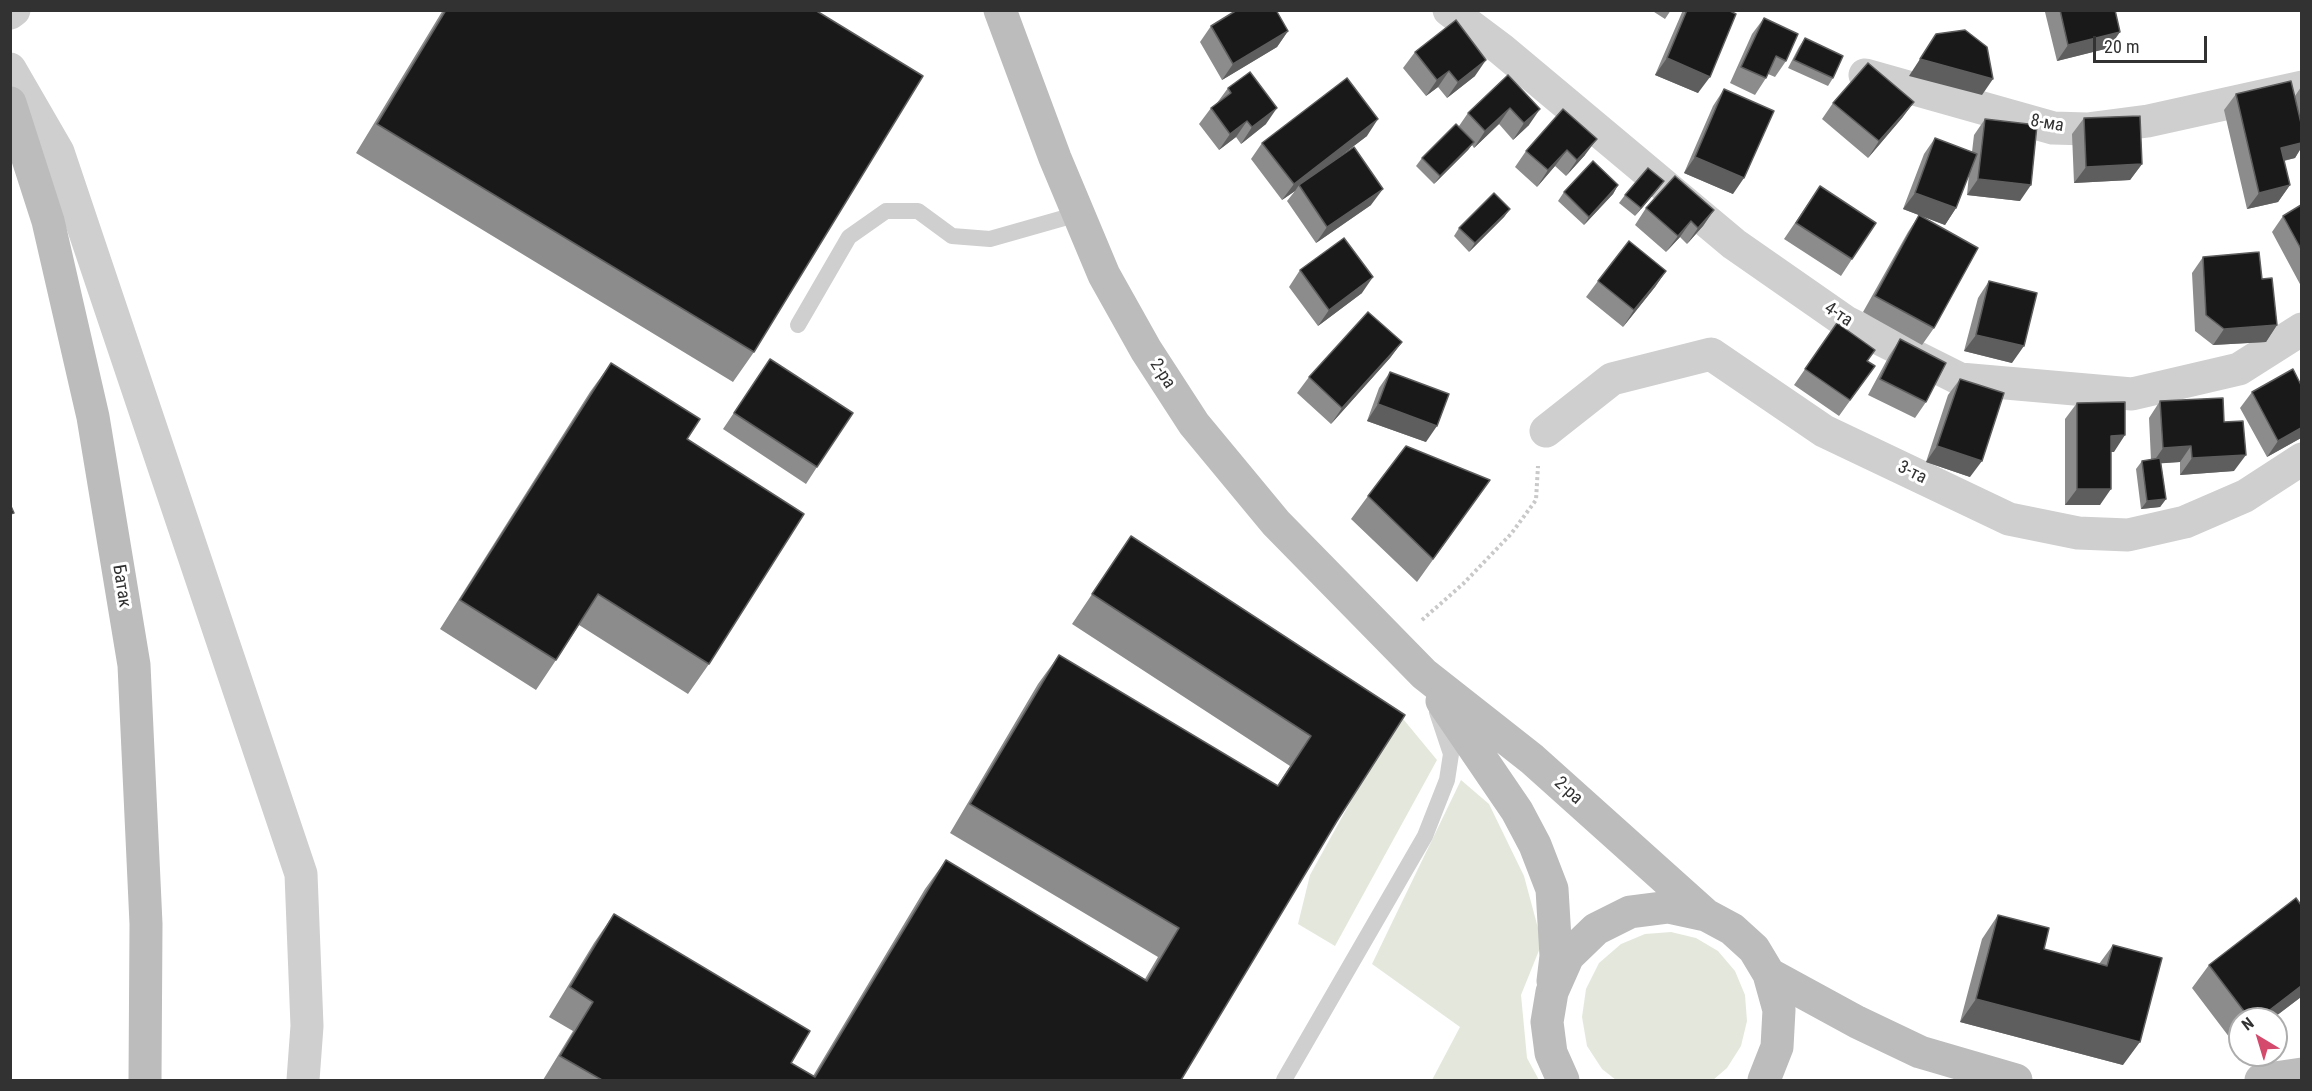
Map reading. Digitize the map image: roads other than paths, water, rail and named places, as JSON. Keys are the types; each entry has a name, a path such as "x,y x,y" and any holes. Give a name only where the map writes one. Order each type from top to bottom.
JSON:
{"main road":[{"name":"2-ра","path":"1000,10 1033,104 1104,275 1140,340 1194,424 1276,523 1393,645 1424,674 1533,759 1706,915"},
{"name":"Батак","path":"10,103 48,221 93,417 134,664 146,924 145,1080"},
{"name":"2-ра","path":"1424,674 1517,811 1535,845 1552,889 1556,957 1552,992"},
{"path":"1563,1080 1551,1053 1547,1022 1552,992 1568,956 1596,929 1630,912 1669,907 1706,915 1732,929 1754,949 1769,974 1779,1010 1777,1047 1764,1080"},
{"path":"1769,974 1857,1022 1920,1052 2016,1080"},
{"path":"2261,1080 2301,1074"}],"street":[{"name":"4-та","path":"1449,10 1501,49 1734,243 1846,322 1960,379 2132,394 2239,369 2301,329"},
{"path":"10,69 57,152 301,874 307,1026 303,1080"},
{"name":"8-ма","path":"1866,75 2052,128 2087,129 2148,121 2301,87"},
{"name":"3-та","path":"1546,431 1612,379 1711,354 1824,431 2008,519 2078,533 2128,535 2186,522 2245,496 2301,459"}],"lane":[{"path":"798,325 849,237 886,212 918,211 952,236 990,239 1078,214"},
{"path":"1284,1080 1425,836 1447,780 1451,754 1424,674"}]}
